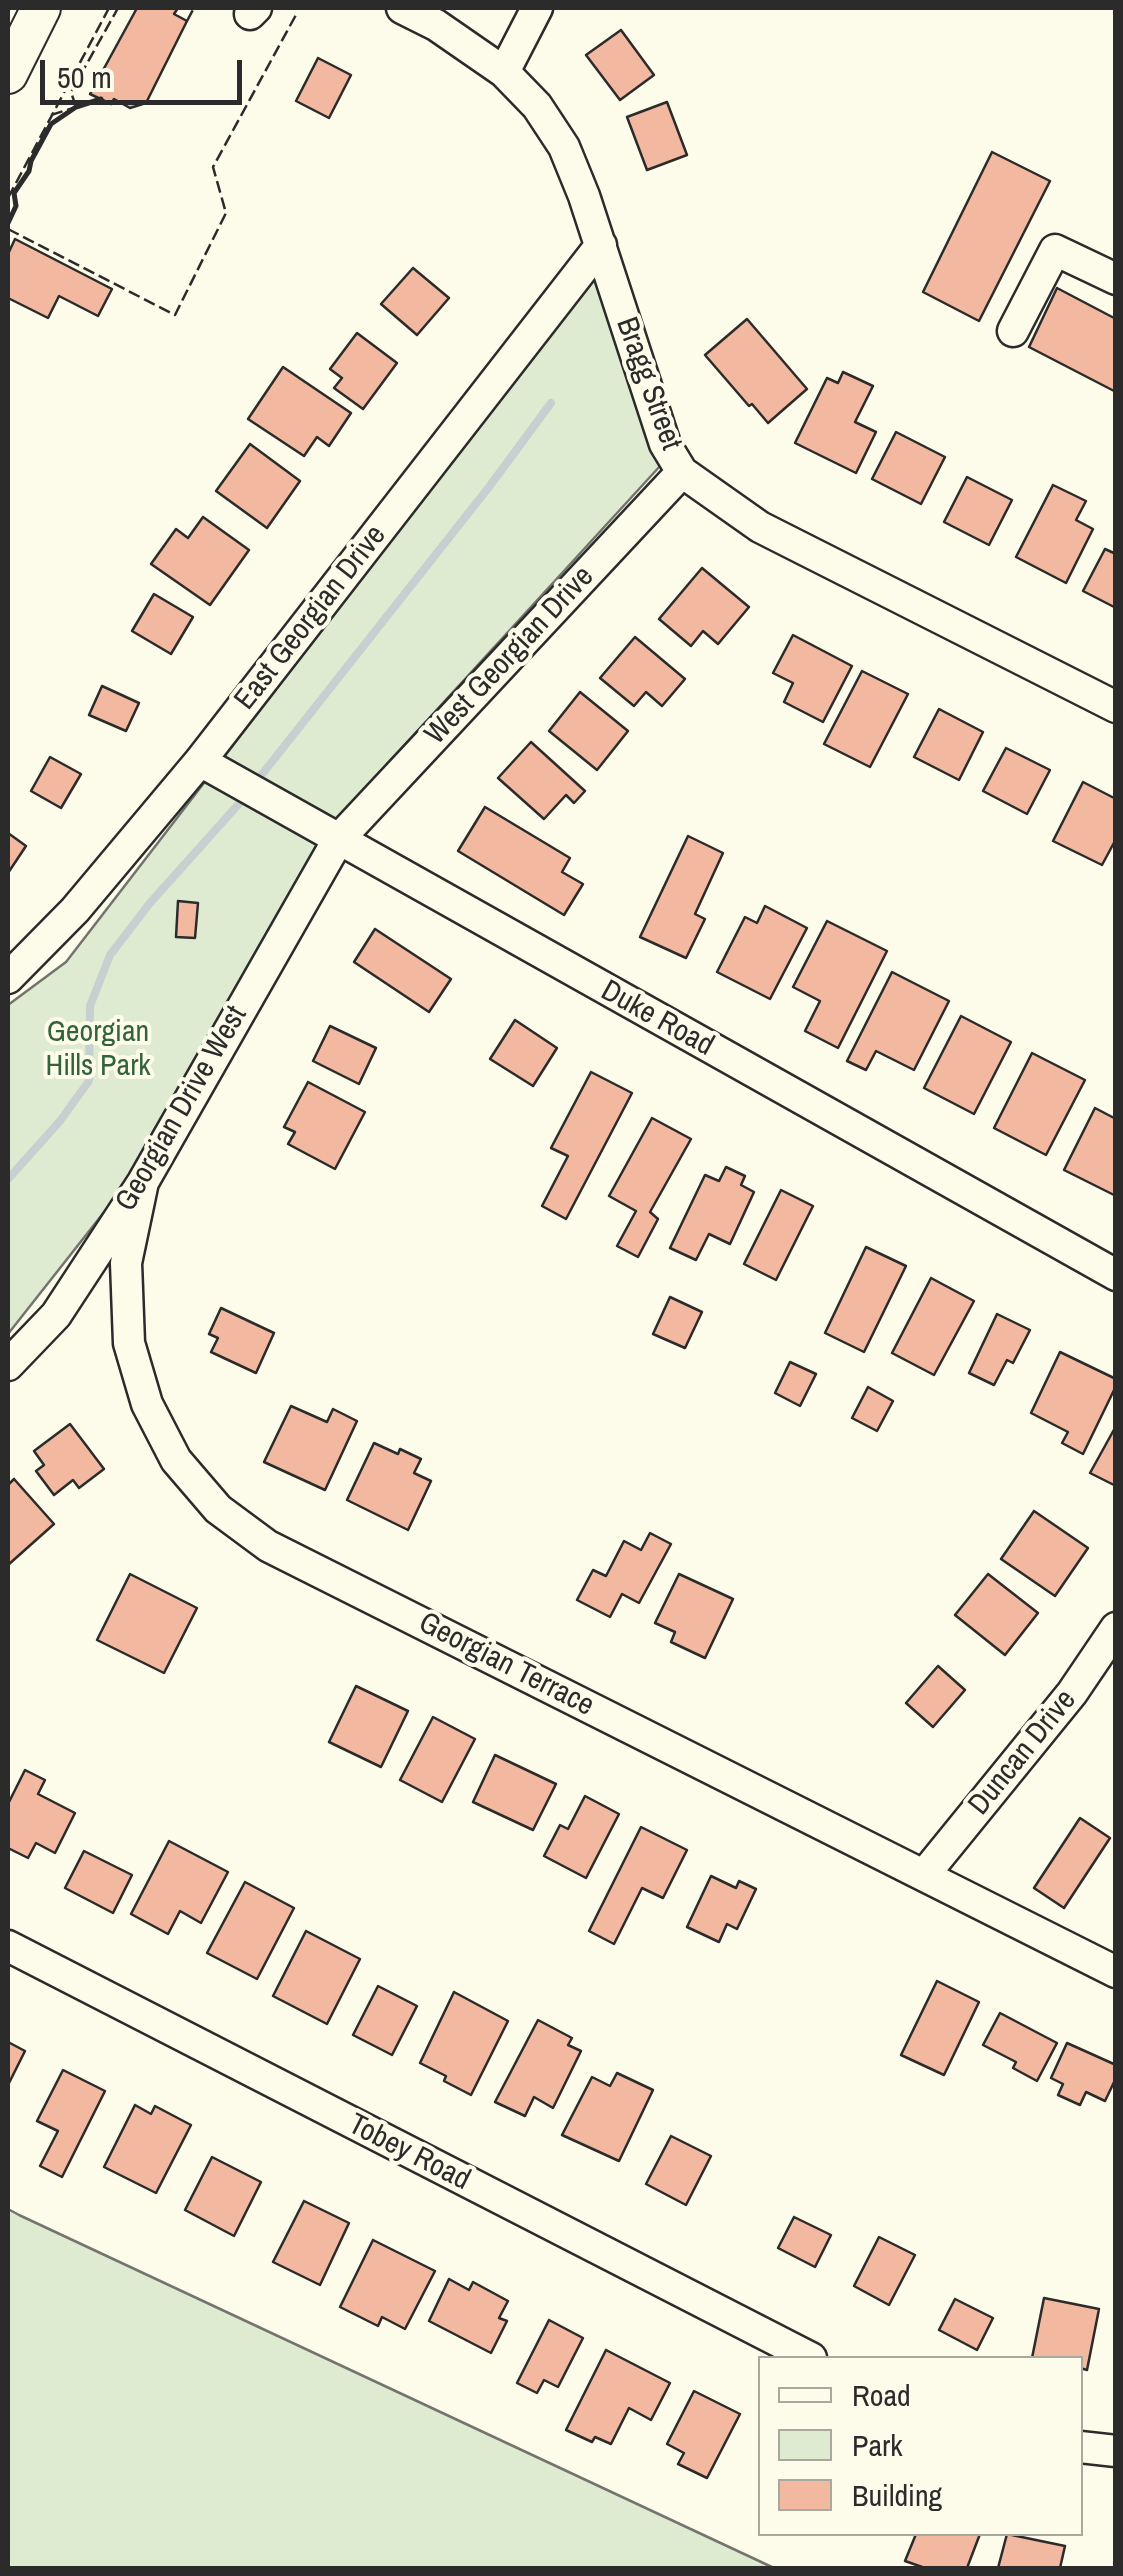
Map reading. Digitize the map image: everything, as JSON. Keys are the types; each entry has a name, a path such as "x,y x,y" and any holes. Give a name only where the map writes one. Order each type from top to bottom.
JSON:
{"main road":[{"path":"8,74 41,8"}],"street":[{"name":"Bragg Street","path":"402,8 440,16 537,106 564,147 601,245 665,444 682,472 760,527 1116,707"},
{"path":"504,72 537,8"},
{"name":"East Georgian Drive","path":"8,978 75,910 200,761 601,245"},
{"path":"1013,332 1054,250 1116,278"},
{"name":"West Georgian Drive","path":"338,840 682,472"},
{"name":"Duke Road","path":"200,761 1116,1274"},
{"name":"Georgian Drive West","path":"8,1365 56,1315 143,1182 338,840"},
{"name":"Georgian Terrace","path":"143,1182 126,1262 129,1343 147,1404 176,1460 218,1509 268,1546 924,1874 1097,1966 1116,1972"},
{"name":"Duncan Drive","path":"924,1874 1072,1693 1116,1628"},
{"name":"Tobey Road","path":"8,1946 806,2356"},
{"path":"1083,2447 1116,2451"}],"green space":[{"name":"Georgian Hills Park","path":"600,269 661,465 333,823 116,1197 8,1334 8,1005 66,962"},
{"path":"8,2209 19,2215 774,2568 8,2568"}],"building":[{"path":"137,8 178,8 174,14 187,21 146,103 130,108 114,99 111,104 90,94"},
{"path":"621,30 654,75 620,100 586,55"},
{"path":"318,58 351,75 329,118 296,101"},
{"path":"667,102 687,155 647,170 627,117"},
{"path":"992,152 1050,181 979,321 923,292"},
{"path":"15,239 112,289 98,316 59,296 48,318 8,298 8,254"},
{"path":"413,268 449,298 417,335 381,304"},
{"path":"1057,288 1116,319 1116,392 1029,347"},
{"path":"747,319 807,389 768,423 705,355"},
{"path":"357,333 397,363 363,409 334,388 342,378 330,369"},
{"path":"283,367 351,413 329,446 317,437 304,456 248,419"},
{"path":"843,372 873,386 855,422 876,432 856,473 795,443 827,378 838,383"},
{"path":"896,432 945,457 921,504 872,479"},
{"path":"250,444 300,481 267,528 216,491"},
{"path":"967,477 1012,500 989,545 944,522"},
{"path":"1053,485 1086,501 1076,520 1093,529 1066,583 1016,557"},
{"path":"203,517 249,550 210,605 151,564 176,529 188,538"},
{"path":"1105,549 1116,554 1116,608 1083,591"},
{"path":"702,568 749,607 718,644 703,631 691,646 659,619"},
{"path":"154,594 193,617 171,654 132,631"},
{"path":"793,635 852,666 823,722 784,702 793,683 773,673"},
{"path":"635,637 685,679 662,706 646,692 634,706 600,678"},
{"path":"862,671 908,694 870,767 824,744"},
{"path":"102,686 139,703 126,731 89,715"},
{"path":"580,692 628,731 597,770 549,731"},
{"path":"939,709 983,732 959,780 914,757"},
{"path":"531,742 585,791 574,803 566,795 544,819 498,778"},
{"path":"1006,748 1050,770 1027,814 983,791"},
{"path":"50,757 81,774 61,808 31,791"},
{"path":"1083,782 1116,799 1116,839 1102,865 1053,841"},
{"path":"485,807 570,858 562,872 583,884 564,915 458,851"},
{"path":"8,833 26,846 8,873"},
{"path":"688,836 723,853 695,914 705,919 686,958 640,937"},
{"path":"178,901 198,903 195,938 176,937"},
{"path":"765,906 807,928 770,999 717,972 745,917 757,923"},
{"path":"827,921 887,951 838,1048 805,1031 820,1001 793,987"},
{"path":"375,929 451,979 429,1012 354,962"},
{"path":"892,972 949,1001 914,1070 876,1051 866,1070 847,1061"},
{"path":"961,1016 1011,1042 974,1114 924,1088"},
{"path":"515,1020 557,1048 533,1086 490,1059"},
{"path":"330,1026 376,1048 359,1084 313,1061"},
{"path":"1032,1053 1085,1080 1046,1155 994,1128"},
{"path":"591,1072 632,1093 566,1219 542,1206 568,1156 551,1148"},
{"path":"308,1082 365,1112 335,1169 288,1144 295,1132 284,1127"},
{"path":"1095,1108 1116,1119 1116,1196 1064,1170"},
{"path":"652,1118 691,1139 650,1212 658,1219 638,1257 617,1246 636,1211 609,1196"},
{"path":"726,1167 745,1176 741,1185 754,1192 730,1244 709,1234 696,1260 670,1248 705,1175 719,1181"},
{"path":"781,1190 813,1206 776,1280 744,1264"},
{"path":"866,1247 906,1266 864,1352 825,1333"},
{"path":"931,1278 974,1301 934,1375 892,1353"},
{"path":"670,1297 702,1312 685,1348 653,1334"},
{"path":"221,1308 274,1333 256,1373 211,1352 218,1338 209,1334"},
{"path":"997,1314 1030,1330 1013,1363 1007,1360 994,1385 969,1373"},
{"path":"1060,1352 1116,1379 1083,1454 1062,1443 1068,1432 1031,1413"},
{"path":"790,1362 816,1374 800,1406 775,1393"},
{"path":"868,1387 893,1401 877,1431 852,1418"},
{"path":"291,1406 327,1422 333,1409 357,1421 325,1490 264,1462"},
{"path":"70,1424 104,1469 79,1488 73,1480 54,1495 36,1471 44,1465 34,1451"},
{"path":"1116,1426 1116,1486 1090,1473"},
{"path":"374,1443 421,1459 414,1473 431,1481 408,1530 347,1500"},
{"path":"14,1479 54,1524 8,1565 8,1485"},
{"path":"1034,1511 1088,1548 1055,1596 1001,1559"},
{"path":"650,1533 671,1544 639,1603 622,1594 610,1617 577,1600 593,1570 606,1576 624,1541 641,1550"},
{"path":"130,1574 197,1608 164,1673 97,1640"},
{"path":"679,1574 733,1599 705,1658 671,1642 675,1632 655,1623"},
{"path":"988,1574 1038,1613 1005,1655 955,1615"},
{"path":"938,1666 965,1690 933,1727 906,1703"},
{"path":"356,1686 408,1711 381,1767 329,1742"},
{"path":"433,1717 475,1739 442,1802 400,1780"},
{"path":"495,1755 556,1784 533,1830 473,1802"},
{"path":"25,1770 45,1780 38,1794 75,1813 55,1853 36,1843 28,1858 8,1848 8,1804"},
{"path":"585,1796 619,1814 586,1878 544,1856 560,1825 568,1829"},
{"path":"1080,1818 1110,1838 1064,1908 1034,1888"},
{"path":"641,1827 687,1850 663,1898 642,1888 614,1944 589,1931"},
{"path":"169,1841 228,1872 201,1923 180,1911 168,1934 131,1914"},
{"path":"84,1851 132,1875 113,1913 65,1888"},
{"path":"711,1876 736,1888 739,1881 756,1889 737,1929 727,1924 719,1942 687,1927"},
{"path":"245,1882 294,1908 257,1979 207,1953"},
{"path":"306,1931 360,1959 327,2024 273,1996"},
{"path":"937,1981 979,2002 944,2075 901,2055"},
{"path":"378,1986 417,2006 392,2055 353,2035"},
{"path":"454,1992 508,2021 471,2095 420,2063"},
{"path":"1000,2013 1057,2043 1037,2081 1013,2068 1016,2062 983,2045"},
{"path":"538,2020 572,2038 568,2045 581,2051 553,2108 534,2097 525,2116 495,2102"},
{"path":"8,2042 25,2051 8,2085"},
{"path":"1067,2043 1116,2065 1116,2078 1105,2101 1086,2092 1080,2105 1058,2095 1063,2084 1051,2078"},
{"path":"63,2070 105,2091 62,2177 40,2166 58,2131 37,2121"},
{"path":"617,2073 653,2090 619,2161 562,2135 592,2077 610,2086"},
{"path":"135,2105 151,2114 155,2106 191,2125 156,2193 104,2167"},
{"path":"671,2136 711,2156 686,2205 646,2184"},
{"path":"212,2157 261,2182 234,2236 185,2210"},
{"path":"304,2201 349,2223 320,2285 273,2262"},
{"path":"794,2217 831,2235 815,2267 778,2248"},
{"path":"879,2237 915,2255 889,2305 854,2286"},
{"path":"373,2240 435,2271 405,2329 382,2317 378,2326 340,2307"},
{"path":"449,2279 469,2290 473,2282 508,2301 499,2318 507,2321 491,2353 429,2321"},
{"path":"1044,2298 1099,2309 1087,2370 1083,2369 1083,2356 1032,2356"},
{"path":"955,2299 993,2318 977,2350 939,2330"},
{"path":"549,2320 583,2338 558,2387 544,2380 537,2393 517,2383"},
{"path":"606,2350 670,2383 651,2420 629,2408 611,2444 595,2437 592,2442 566,2430"},
{"path":"694,2391 740,2414 707,2478 678,2464 684,2453 667,2444"},
{"path":"915,2536 979,2536 967,2568 925,2568 905,2561"},
{"path":"1006,2536 1065,2546 1060,2568 998,2568"}],"waterway":[{"path":"256,782 551,403"},
{"path":"8,1179 60,1121 89,1081 90,1006 110,955 150,903 245,797"}],"fence":[{"path":"8,198 109,8"},
{"path":"76,107 71,92 118,8"},
{"path":"187,21 194,8"},
{"path":"8,229 175,315 226,213 213,167 297,13"},
{"path":"51,115 101,99"}],"wall":[{"path":"8,223 16,206 14,193 51,124 76,107 101,99"}]}
